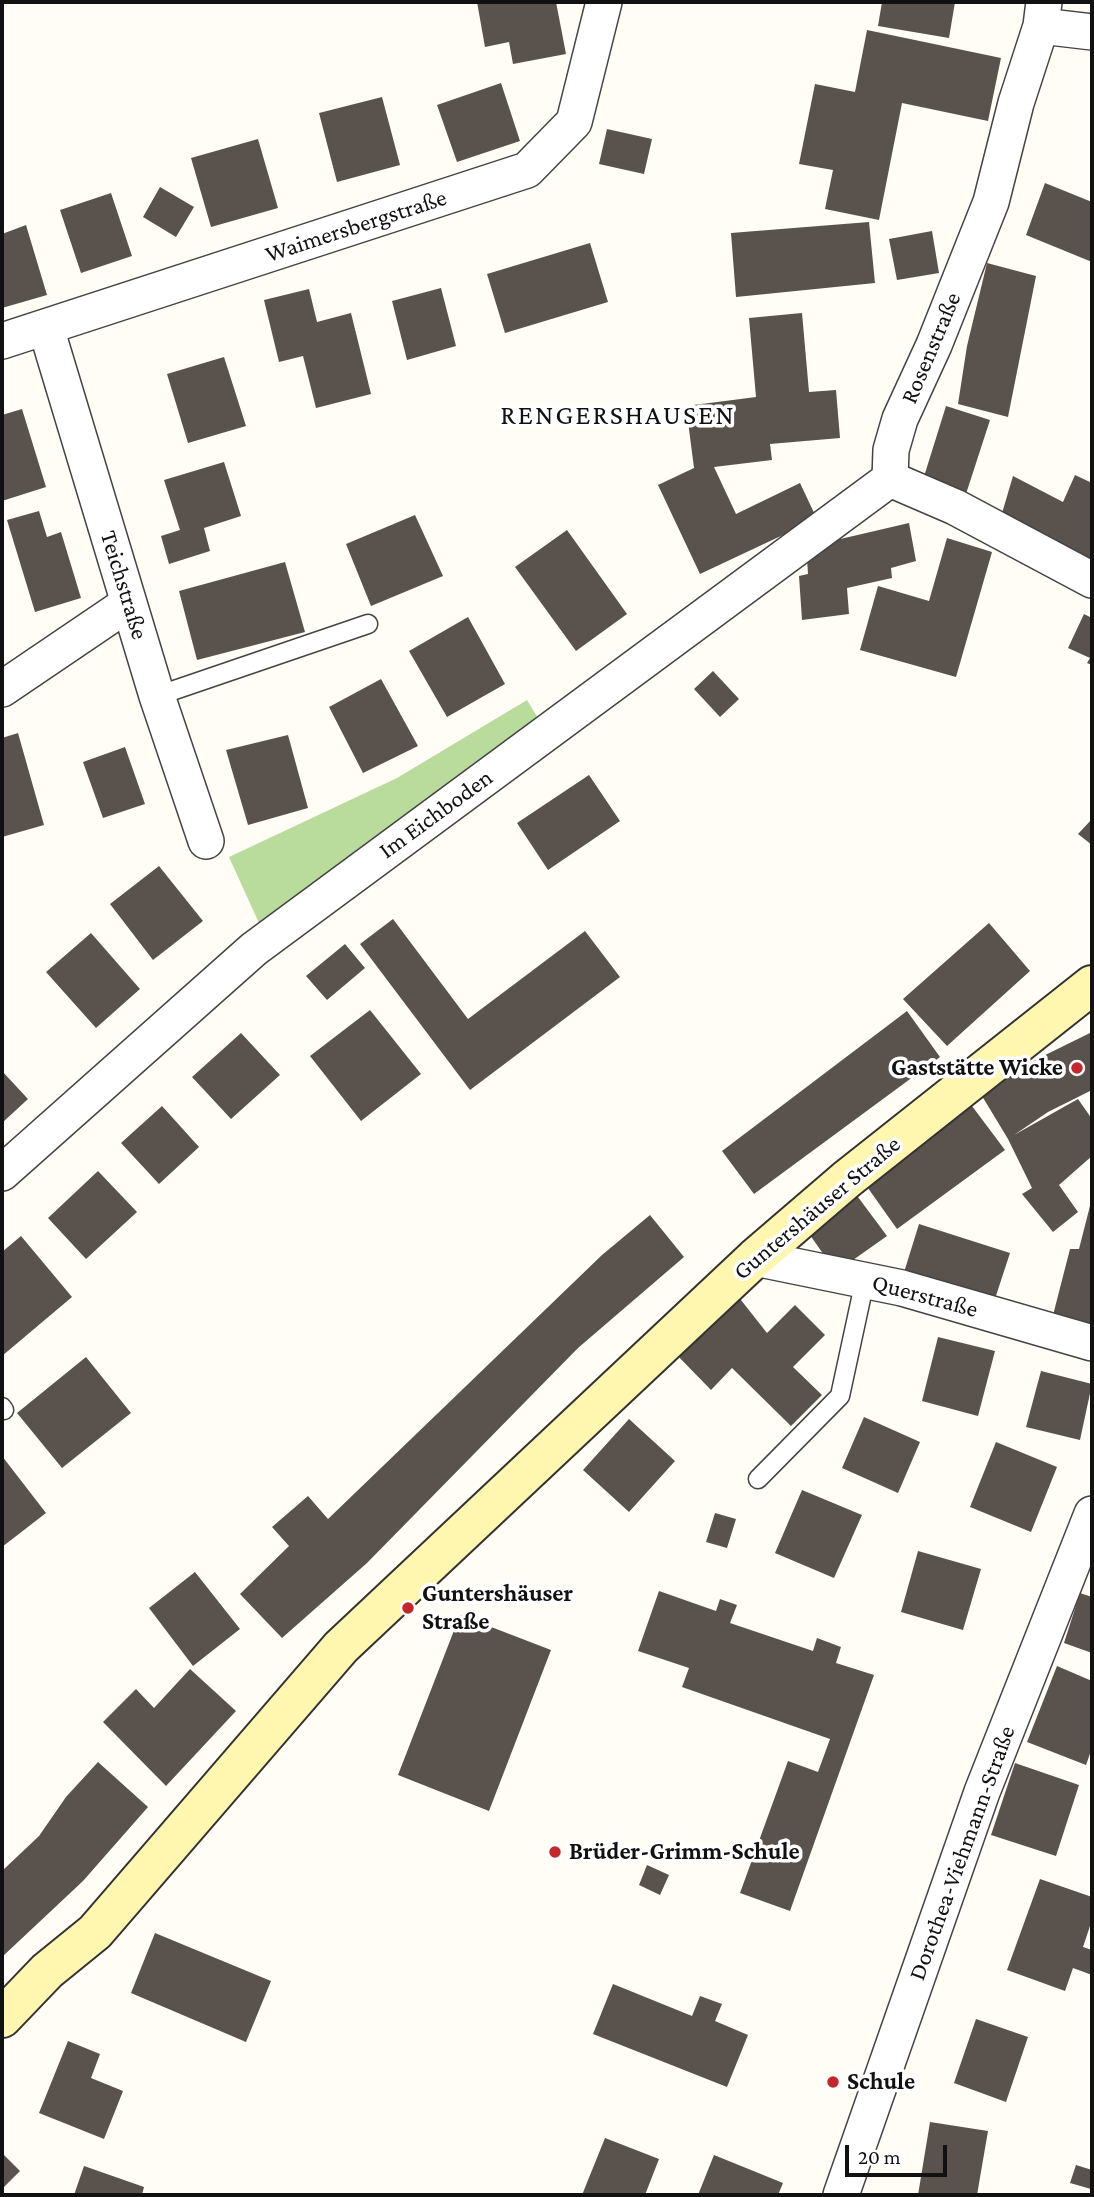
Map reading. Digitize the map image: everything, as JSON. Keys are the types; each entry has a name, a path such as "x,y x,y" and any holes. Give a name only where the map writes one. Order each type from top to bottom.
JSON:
{"street":[{"name":"Waimersbergstraße","path":"2,341 527,170 574,122 604,2"},
{"path":"1043,14 1092,32"},
{"name":"Rosenstraße","path":"890,479 891,450 900,419 934,345 991,202 1016,103 1043,14"},
{"name":"Teichstraße","path":"46,328 157,696 206,841"},
{"path":"890,479 955,507 1092,580"},
{"name":"Im Eichboden","path":"2,1173 254,949 890,479"},
{"path":"2,688 129,603"},
{"name":"Guntershäuser Straße","path":"2,2018 47,1971 94,1932 341,1647 755,1258 847,1179 1092,985"},
{"name":"Querstraße","path":"755,1258 865,1280 1092,1343"},
{"name":"Dorothea-Viehmann-Straße","path":"841,2195 982,1792 1092,1514"}],"lane":[{"path":"157,696 368,624"},
{"path":"758,1479 840,1396 865,1280"}],"green space":[{"path":"527,700 544,728 263,932 229,857 397,778"}],"building":[{"path":"477,2 556,2 566,54 513,64 509,42 485,47"},
{"path":"882,2 955,2 949,38 878,26"},
{"path":"867,30 1001,58 988,121 902,103 879,220 825,209 833,170 799,164 815,84 855,92"},
{"path":"501,83 520,141 457,162 437,105"},
{"path":"382,97 400,165 337,182 319,113"},
{"path":"607,129 652,139 644,174 599,164"},
{"path":"258,139 278,208 211,227 191,158"},
{"path":"1045,183 1092,202 1092,262 1026,235"},
{"path":"160,187 194,207 176,237 143,217"},
{"path":"111,193 132,256 81,273 60,210"},
{"path":"869,222 875,283 736,297 731,233"},
{"path":"26,225 47,295 2,308 2,234"},
{"path":"932,231 939,273 897,280 889,239"},
{"path":"590,243 608,302 505,333 487,274"},
{"path":"987,263 1036,276 1008,417 958,404 967,346"},
{"path":"441,288 456,346 407,360 392,301"},
{"path":"309,289 317,322 351,313 371,394 316,408 303,356 279,362 264,300"},
{"path":"802,313 809,392 836,390 840,438 770,444 772,460 714,467 736,514 800,483 817,519 700,574 658,485 694,468 686,406 756,397 749,318"},
{"path":"224,357 246,426 188,443 167,374"},
{"path":"946,406 990,420 965,497 922,483"},
{"path":"22,409 46,487 2,501 2,415"},
{"path":"224,462 241,516 204,528 210,551 169,564 161,536 180,530 164,480"},
{"path":"1075,475 1092,483 1092,562 1000,520 1013,476 1063,502"},
{"path":"39,511 47,537 61,532 81,598 35,612 7,520"},
{"path":"415,515 443,576 371,606 346,544"},
{"path":"909,523 916,561 891,568 892,578 847,588 849,614 802,620 799,576 808,574 807,558 836,540"},
{"path":"567,530 627,614 576,651 515,567"},
{"path":"947,538 992,552 956,677 860,650 878,586 929,601"},
{"path":"285,562 305,632 197,660 179,591"},
{"path":"1084,614 1092,618 1092,665 1087,663 1090,658 1068,648"},
{"path":"468,617 505,684 447,717 409,651"},
{"path":"713,671 739,699 720,717 694,689"},
{"path":"381,679 418,746 363,773 329,707"},
{"path":"18,733 44,825 2,837 2,738"},
{"path":"288,735 308,808 248,825 226,750"},
{"path":"125,747 145,804 103,818 83,762"},
{"path":"589,775 620,821 548,870 517,823"},
{"path":"1092,819 1092,845 1078,834"},
{"path":"159,866 203,921 153,960 110,904"},
{"path":"393,919 468,1019 585,931 620,977 470,1090 360,944"},
{"path":"989,923 1030,971 947,1046 903,999"},
{"path":"91,933 140,989 96,1028 46,972"},
{"path":"345,944 365,968 327,1000 306,976"},
{"path":"370,1010 421,1074 361,1121 310,1056"},
{"path":"907,1011 940,1057 754,1194 722,1151"},
{"path":"1092,1032 1092,1090 1048,1112 1014,1135 1078,1099 1092,1119 1092,1156 1059,1185 1078,1212 1053,1232 1022,1194 1032,1188 1008,1139 979,1091 1024,1063 1025,1065"},
{"path":"241,1033 280,1075 231,1119 192,1077"},
{"path":"2,1071 28,1099 2,1123"},
{"path":"162,1106 199,1147 159,1184 121,1143"},
{"path":"972,1106 1005,1150 897,1229 863,1181"},
{"path":"98,1171 137,1212 86,1259 48,1218"},
{"path":"855,1193 887,1236 836,1272 805,1228"},
{"path":"1092,1198 1092,1333 1051,1323 1070,1249 1079,1249"},
{"path":"650,1215 684,1257 578,1348 367,1563 282,1638 240,1594 289,1546 272,1527 308,1496 328,1519 602,1255"},
{"path":"919,1224 1010,1253 991,1311 901,1282"},
{"path":"21,1236 72,1297 2,1356 2,1252"},
{"path":"737,1295 767,1333 795,1305 825,1335 793,1367 822,1395 791,1426 732,1368 711,1390 674,1352"},
{"path":"938,1337 995,1351 978,1416 922,1401"},
{"path":"86,1357 131,1413 62,1468 17,1413"},
{"path":"1041,1371 1092,1384 1080,1440 1026,1427"},
{"path":"864,1417 920,1442 898,1493 842,1468"},
{"path":"629,1419 675,1461 629,1512 583,1470"},
{"path":"996,1442 1057,1467 1031,1532 970,1507"},
{"path":"2,1456 46,1513 2,1547"},
{"path":"802,1490 862,1515 834,1578 775,1553"},
{"path":"715,1513 736,1519 727,1548 706,1542"},
{"path":"918,1551 981,1569 963,1630 901,1612"},
{"path":"195,1572 240,1629 193,1666 149,1608"},
{"path":"659,1591 716,1611 720,1599 737,1605 730,1623 813,1651 817,1638 841,1647 836,1663 874,1675 790,1911 740,1893 788,1761 818,1772 830,1739 682,1687 689,1668 638,1651"},
{"path":"1080,1593 1092,1597 1092,1653 1064,1643"},
{"path":"460,1615 551,1650 489,1811 398,1775"},
{"path":"1057,1666 1092,1681 1092,1748 1086,1765 1027,1742"},
{"path":"190,1669 236,1711 166,1786 103,1722 136,1689 154,1708"},
{"path":"98,1762 148,1807 83,1881 2,1957 2,1871 39,1836 66,1797"},
{"path":"1015,1763 1079,1785 1056,1856 991,1835"},
{"path":"647,1865 669,1875 660,1895 639,1885"},
{"path":"1040,1879 1092,1897 1092,1920 1083,1947 1092,1950 1092,1975 1073,1968 1065,1991 1007,1970"},
{"path":"155,1933 271,1981 246,2042 131,1993"},
{"path":"613,1984 692,2016 700,1996 722,2004 715,2021 748,2035 727,2087 593,2034"},
{"path":"976,2019 1028,2037 1006,2102 954,2083"},
{"path":"68,2041 100,2054 91,2078 123,2091 104,2139 39,2113"},
{"path":"930,2122 988,2131 977,2195 918,2195"},
{"path":"605,2138 659,2159 645,2195 582,2195"},
{"path":"2,2153 20,2171 2,2189"},
{"path":"714,2155 783,2183 778,2195 698,2195"},
{"path":"1076,2165 1092,2170 1091,2189 1070,2183"},
{"path":"84,2166 144,2187 142,2195 74,2195"}],"place":[{"name":"Gaststätte Wicke","path":"1077,1068"},
{"name":"Guntershäuser Straße","path":"408,1608"},
{"name":"Brüder-Grimm-Schule","path":"555,1852"},
{"name":"Schule","path":"833,2082"}],"district":[{"name":"RENGERSHAUSEN","path":"618,415"}]}
